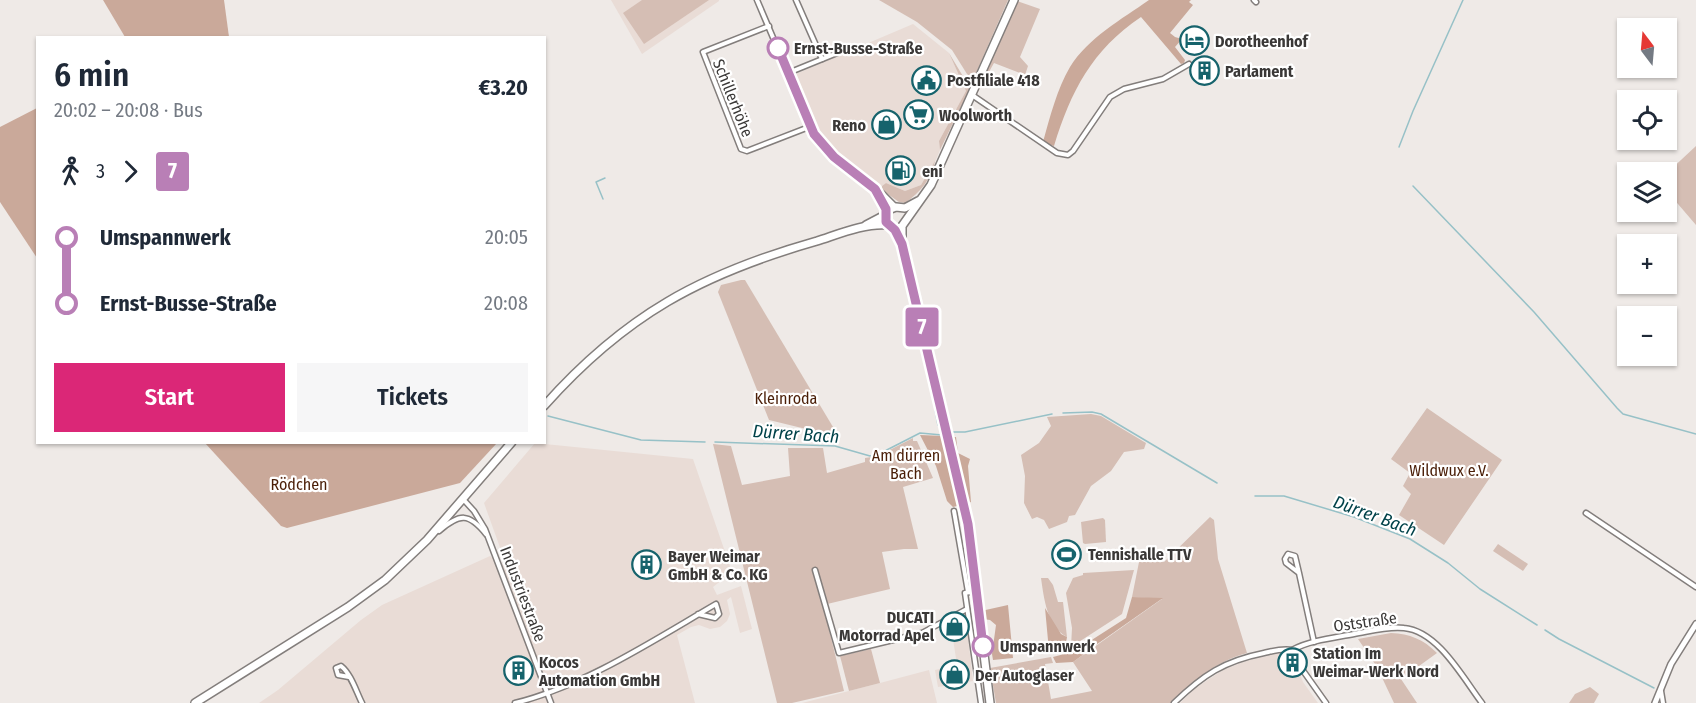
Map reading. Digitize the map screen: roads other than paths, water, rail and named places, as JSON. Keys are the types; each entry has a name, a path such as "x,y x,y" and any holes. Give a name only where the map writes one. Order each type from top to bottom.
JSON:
{"main road":[{"path":"990,703 972,592 971,545 963,502 902,244 902,226 931,184 1014,0"},
{"path":"861,228 886,213 907,207 922,198"},
{"path":"899,208 907,218"},
{"path":"886,213 890,226 902,244"},
{"path":"546,404 585,363 608,343 654,309 679,294 744,264 861,228 902,226"},
{"path":"195,703 362,598 397,570 427,540 510,444"}],"street":[{"path":"758,0 809,127 829,152 899,208"},
{"path":"796,0 822,59"},
{"name":"Schillerhöhe","path":"769,26 703,52 741,149 747,151 809,127"},
{"path":"788,73 847,49"},
{"path":"972,95 1057,153 1068,155 1110,97 1124,89 1163,79 1189,64"},
{"path":"875,189 885,206 886,213"},
{"name":"Industriestraße","path":"463,499 478,516 489,537 551,703"},
{"path":"954,511 972,592 965,592 981,703"},
{"path":"1586,513 1696,587"},
{"path":"427,540 453,520 463,517 478,524 489,537"},
{"path":"1299,573 1286,563 1285,559 1288,554 1295,556 1299,573 1314,642"},
{"path":"814,570 839,653 922,633 967,609"},
{"path":"514,703 547,694 577,681 716,604 719,611 713,618 698,614"},
{"path":"1655,703 1671,664 1696,624"},
{"name":"Oststraße","path":"1174,703 1204,676 1244,657 1284,648 1292,650 1314,642 1387,628 1404,627 1416,630 1430,638 1482,703"},
{"path":"1292,650 1326,703"},
{"path":"349,677 362,703"},
{"path":"1660,691 1663,703"}],"waterway":[{"path":"1399,147 1463,0"},
{"path":"603,199 596,182 605,178"},
{"path":"1413,186 1534,312 1623,414 1696,434"},
{"path":"935,410 938,425"},
{"name":"Dürrer Bach","path":"1063,413 1101,414 1217,483"},
{"name":"Dürrer Bach","path":"952,432 965,432 1052,414"},
{"name":"Dürrer Bach","path":"548,416 641,440 705,442"},
{"name":"Dürrer Bach","path":"715,442 835,446 870,456 877,455 920,433 942,435"},
{"name":"Dürrer Bach","path":"1255,496 1284,496 1354,517 1410,539 1448,563 1480,589 1537,625"},
{"name":"Dürrer Bach","path":"1545,630 1654,688"}],"place":[{"name":"Dorotheenhof","path":"1194,41"},
{"name":"Ernst-Busse-Straße","path":"778,48"},
{"name":"Parlament","path":"1204,71"},
{"name":"Postfiliale 418","path":"926,80"},
{"name":"Woolworth","path":"918,115"},
{"name":"Reno","path":"887,125"},
{"name":"eni","path":"901,171"},
{"name":"Tennishalle TTV","path":"1067,554"},
{"name":"Bayer Weimar GmbH & Co. KG","path":"647,565"},
{"name":"DUCATI Motorrad Apel","path":"955,626"},
{"name":"Umspannwerk","path":"983,646"},
{"name":"Station Im Weimar-Werk Nord","path":"1292,662"},
{"name":"Kocos Automation GmbH","path":"518,671"},
{"name":"Der Autoglaser","path":"954,675"}],"park label":[{"name":"Kleinroda","path":"786,398"},
{"name":"Am dürren Bach","path":"906,464"},
{"name":"Wildwux e.V.","path":"1449,470"},
{"name":"Rödchen","path":"299,484"}]}
